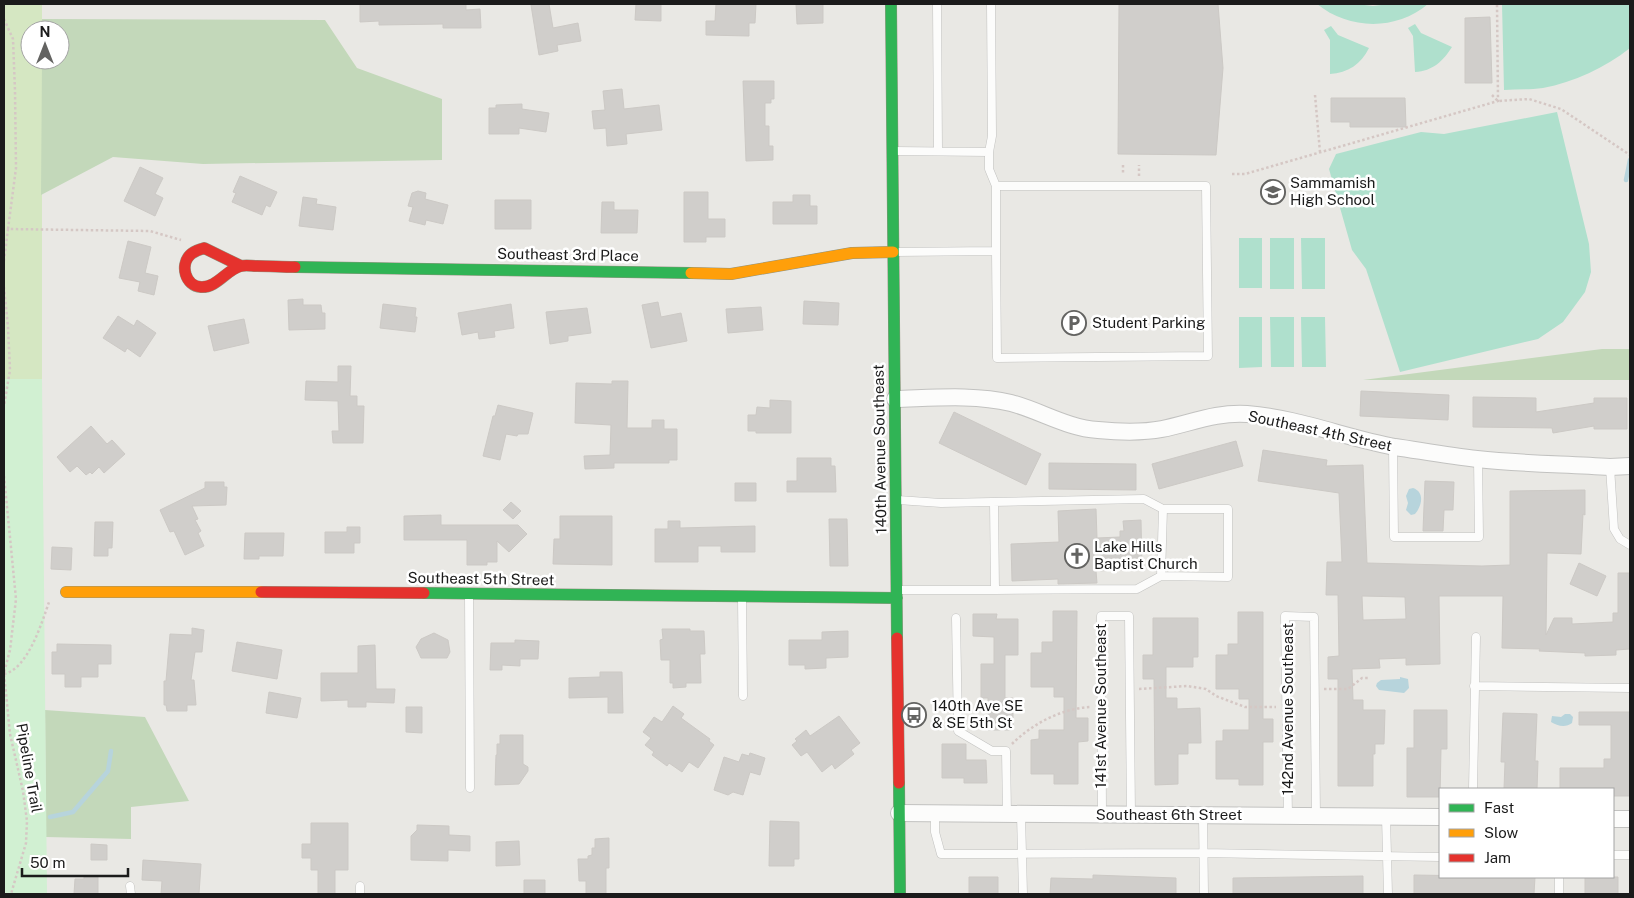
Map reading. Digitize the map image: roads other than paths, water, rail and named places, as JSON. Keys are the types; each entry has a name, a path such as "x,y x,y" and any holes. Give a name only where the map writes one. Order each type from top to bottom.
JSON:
{"street":[{"name":"140th Avenue Southeast","path":"891,4 900,894"},
{"name":"Southeast 3rd Place","path":"241,266 210,285 202,287 196,286 187,278 184,266 188,255 193,251 204,248 241,266 731,274 852,253 893,252"},
{"name":"Southeast 4th Street","path":"895,399 968,397 991,400 1012,404 1071,425 1096,430 1130,432 1161,429 1212,416 1250,414 1393,447 1478,459 1630,466"},
{"name":"Southeast 5th Street","path":"66,592 742,596 897,594"},
{"name":"Southeast 6th Street","path":"899,813 1439,818"},
{"path":"1614,819 1630,819"}],"lane":[{"path":"937,4 938,151"},
{"path":"991,4 992,136 989,152 989,169 996,186 997,358 1208,356 1206,186 996,186"},
{"path":"892,152 989,152"},
{"path":"893,252 996,250"},
{"path":"1393,447 1394,537 1479,537 1478,459"},
{"path":"1610,466 1614,530 1620,539 1630,545"},
{"path":"896,500 941,503 1144,499 1162,509 1228,509 1228,577 1161,576 1137,589 995,590 897,594"},
{"path":"994,502 995,590"},
{"path":"1161,576 1162,509"},
{"path":"469,593 470,788"},
{"path":"742,596 744,696"},
{"name":"141st Avenue Southeast","path":"1102,815 1101,616 1129,616 1131,815"},
{"name":"142nd Avenue Southeast","path":"1288,816 1285,616 1314,617 1316,816"},
{"path":"956,618 958,732 992,751 1006,751 1014,814 1022,854 1023,894"},
{"path":"1473,788 1476,637"},
{"path":"1474,686 1630,688"},
{"path":"935,814 935,832 941,854 1203,853 1439,856"},
{"path":"1202,816 1204,894"},
{"path":"1386,817 1388,894"},
{"path":"1614,855 1630,855"},
{"path":"1559,878 1559,894"}],"water":[{"path":"1413,488 1421,496 1421,503 1415,514 1411,515 1406,510 1408,503 1406,496 1409,489"},
{"path":"1400,677 1408,679 1409,688 1404,693 1379,690 1376,686 1381,680 1400,679"},
{"path":"1565,714 1570,714 1573,717 1570,725 1561,726 1551,722 1552,716 1561,717"}],"waterway":[{"path":"1626,180 1630,160"},
{"path":"50,817 73,812 108,771 111,751"}],"place":[{"name":"Sammamish High School","path":"1273,192"},
{"name":"Student Parking","path":"1074,323"},
{"name":"Lake Hills Baptist Church","path":"1077,556"},
{"name":"140th Ave SE & SE 5th St","path":"914,715"}]}
